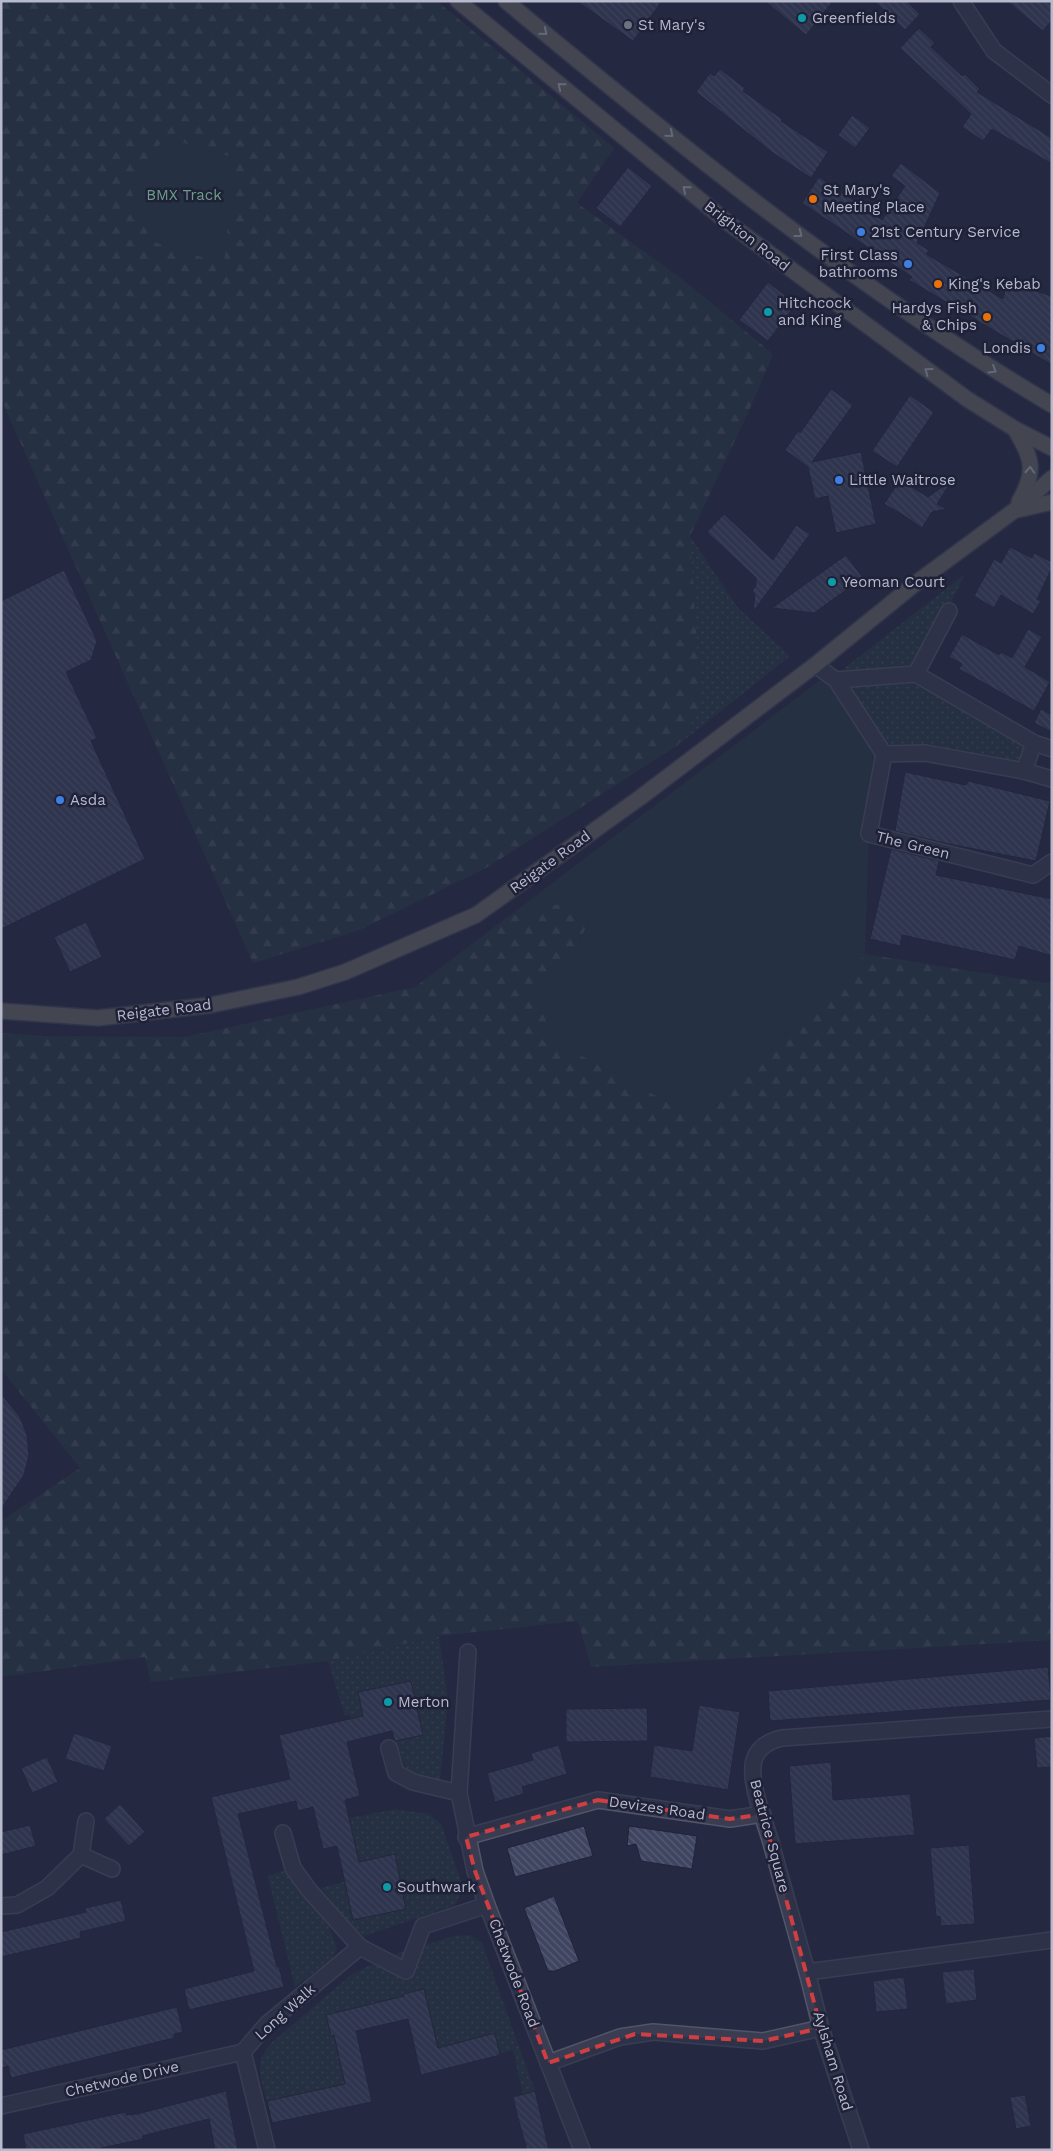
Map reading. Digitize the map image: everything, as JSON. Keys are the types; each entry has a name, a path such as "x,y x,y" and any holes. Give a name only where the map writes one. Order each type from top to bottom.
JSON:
{"highway":[{"name":"Brighton Road","path":"458,1 726,222 967,399 1015,429 1052,448"},
{"path":"506,1 749,196 866,283 984,364 1052,405"},
{"path":"1015,429 1026,448 1032,464 1028,486 1015,510"},
{"name":"Reigate Road","path":"1,1011 98,1018 211,1005 298,987 345,972 476,915 640,797 816,665 916,583 1015,510 1052,478"},
{"path":"1015,510 1052,502"}],"street":[{"path":"961,1 994,51 1052,95"},
{"path":"916,674 949,611"},
{"path":"816,665 836,680 884,754 925,753 1024,770 1052,779"},
{"path":"836,680 916,674 1034,743 1052,749"},
{"path":"1024,770 1034,743"},
{"name":"The Green","path":"884,754 869,834 1033,875 1052,862"},
{"name":"Chetwode Road","path":"468,1652 458,1793 466,1837 487,1905 582,2150"},
{"name":"Beatrice Square","path":"807,1972 762,1814 754,1779 754,1759 759,1750 774,1740 1052,1719"},
{"path":"390,1748 396,1773 413,1782 458,1793"},
{"name":"Devizes Road","path":"466,1837 598,1800 730,1819 762,1814"},
{"path":"1,1906 17,1905 47,1888 81,1855 86,1821"},
{"path":"283,1833 293,1868 308,1890 360,1947 406,1971 422,1926 487,1905"},
{"path":"81,1855 112,1869"},
{"path":"807,1972 1052,1940"},
{"name":"Long Walk","path":"267,2150 243,2052 266,2024 360,1947"},
{"name":"Aylsham Road","path":"807,1972 821,2028 862,2150"},
{"path":"548,2063 635,2034 653,2032 756,2042 821,2028"},
{"name":"Chetwode Drive","path":"1,2106 243,2052"}],"highlighted area":[{"path":"598,1800 730,1819 763,1814 821,2028 763,2041 635,2034 548,2063 475,1871 466,1837"}],"green space":[{"path":"1,1 437,1 614,148 577,203 682,279 773,354 748,413 690,536 701,708 678,745 488,867 357,931 253,963 1,399"},
{"name":"BMX Track","path":"164,137 235,158 224,264 151,241 131,190"},
{"path":"690,536 737,607 790,656 678,745 700,707"},
{"path":"965,574 916,674 1034,743 1024,771 884,754 836,680 846,667"},
{"path":"836,680 884,754 869,834 865,954 701,1120 554,1041 534,990 578,946 589,920 558,904 509,916 819,681"},
{"path":"558,904 589,920 578,946 535,990 701,1120 865,954 1052,984 1052,1640 591,1667 578,1621 439,1636 328,1661 151,1682 145,1657 1,1677 1,1521 80,1468 1,1369 1,1033 45,1036 184,1037 415,987 509,916"},
{"path":"439,1636 448,1699 439,1789 413,1782 394,1741 423,1735 411,1681 358,1692 365,1727 354,1730 350,1715 345,1716 328,1661"},
{"path":"396,1809 429,1814 441,1824 463,1887 455,1905 364,1936 354,1929 321,1888 344,1882 353,1920 406,1909 395,1855 359,1862 349,1818"},
{"path":"285,1870 329,1927 337,1949 331,1959 295,1987 268,1876"},
{"path":"470,1935 482,1943 535,2091 523,2094 513,2050 500,2053 495,2033 439,2048 424,1989 404,1994 400,1997 327,2015 331,2035 335,2039 345,2085 267,2101 260,2075 261,2058 271,2043 351,1975 383,1958 454,1936"}],"building":[{"name":"St Mary's","path":"577,1 662,1 633,41"},
{"name":"Greenfields","path":"765,1 833,1 806,35"},
{"path":"874,1 907,1 920,14 905,30"},
{"path":"1007,1 1052,1 1052,20 1043,31"},
{"path":"919,28 935,43 931,47 962,76 965,74 980,89 977,92 1052,138 1052,164 992,129 983,141 962,127 971,114 900,48"},
{"path":"720,69 745,88 743,91 782,119 781,121 828,152 811,178 773,153 696,92 710,73 714,76"},
{"path":"852,115 870,128 855,148 838,135"},
{"path":"901,163 940,193 917,243 929,250 926,254 1003,299 1007,282 1052,296 1052,365 909,280 912,277 802,203 819,177 882,220 905,186 891,176"},
{"path":"628,167 652,186 620,227 596,208"},
{"name":"Hitchcock and King","path":"768,282 796,304 768,341 739,320"},
{"name":"Little Waitrose","path":"831,389 853,405 812,462 861,452 876,524 836,533 828,496 815,499 808,467 785,450 798,431 800,433"},
{"path":"910,395 934,412 897,467 872,451"},
{"path":"900,480 928,497 952,480 937,504 946,509 932,512 922,528 884,504"},
{"path":"724,514 773,560 796,525 810,534 753,612 755,594 752,591 756,585 756,578 707,532"},
{"path":"1010,547 1032,558 1034,553 1052,562 1052,568 1037,599 1041,601 1033,614 1001,595 994,608 974,596 994,559 1001,563"},
{"name":"Yeoman Court","path":"846,555 863,578 814,613 772,608"},
{"name":"Asda","path":"64,570 97,641 91,660 66,672 97,738 91,741 145,859 1,929 1,601"},
{"path":"1028,629 1042,637 1025,667 1050,682 1034,711 959,669 962,664 949,657 962,634 999,655 1001,652 1012,658"},
{"path":"1041,709 1052,715 1052,732 1034,723"},
{"path":"905,772 966,785 968,781 1050,801 1036,861 944,843 895,831"},
{"path":"891,849 939,861 936,875 1052,899 1052,956 1019,946 1015,960 902,935 900,946 870,939"},
{"path":"86,922 102,957 70,972 54,937"},
{"path":"1,1394 20,1417 27,1435 29,1455 24,1475 1,1509"},
{"path":"1048,1667 1051,1700 770,1721 768,1691"},
{"path":"411,1681 423,1735 395,1741 392,1731 347,1742 360,1796 345,1800 359,1862 395,1854 406,1909 353,1920 337,1846 323,1849 313,1807 298,1811 296,1801 238,1814 277,1967 279,1966 284,1987 189,2010 184,1989 254,1971 211,1797 290,1779 279,1735 363,1716 358,1692"},
{"path":"699,1705 740,1712 728,1790 650,1777 654,1745 692,1751"},
{"path":"647,1708 648,1741 566,1742 566,1709"},
{"path":"74,1733 112,1746 104,1771 65,1759"},
{"path":"1052,1736 1052,1767 1037,1768 1034,1738"},
{"path":"559,1745 567,1774 522,1787 524,1794 495,1802 487,1773 533,1760 531,1753"},
{"path":"47,1757 58,1782 32,1793 21,1768"},
{"path":"831,1762 833,1800 910,1794 915,1835 795,1844 789,1766"},
{"path":"120,1804 145,1832 129,1846 104,1819"},
{"path":"30,1825 36,1846 1,1855 1,1832"},
{"path":"584,1826 593,1856 515,1877 507,1848"},
{"path":"629,1826 697,1836 692,1869 641,1861 636,1844 627,1846"},
{"path":"969,1845 975,1924 941,1926 940,1916 936,1917 930,1848"},
{"path":"554,1896 579,1961 555,1971 548,1971 524,1908"},
{"path":"121,1900 126,1921 80,1932 81,1938 1,1957 1,1932 86,1912 85,1908"},
{"path":"974,1969 977,2000 946,2004 942,1972"},
{"path":"904,1977 908,2009 876,2012 873,1981"},
{"path":"424,1989 438,2048 495,2033 500,2055 421,2075 408,2019 356,2031 372,2102 272,2123 267,2101 345,2084 334,2035 331,2036 326,2015 404,1996 403,1994"},
{"path":"177,2007 183,2032 174,2034 174,2038 11,2078 8,2066 1,2068 1,2050"},
{"path":"226,2091 238,2150 215,2150 209,2119 142,2136 143,2139 92,2150 26,2150 23,2134 126,2112 126,2115 137,2114"},
{"path":"535,2091 549,2150 527,2150 513,2097"},
{"path":"1025,2095 1031,2126 1016,2129 1010,2097"}],"place":[{"name":"Greenfields","path":"802,18"},
{"name":"St Mary's","path":"628,25"},
{"name":"St Mary's Meeting Place","path":"813,199"},
{"name":"21st Century Service","path":"861,232"},
{"name":"First Class bathrooms","path":"908,264"},
{"name":"King's Kebab","path":"938,284"},
{"name":"Hitchcock and King","path":"768,312"},
{"name":"Hardys Fish & Chips","path":"987,317"},
{"name":"Londis","path":"1041,348"},
{"name":"Little Waitrose","path":"839,480"},
{"name":"Yeoman Court","path":"832,582"},
{"name":"Asda","path":"60,800"},
{"name":"Merton","path":"388,1702"},
{"name":"Southwark","path":"387,1887"}]}
